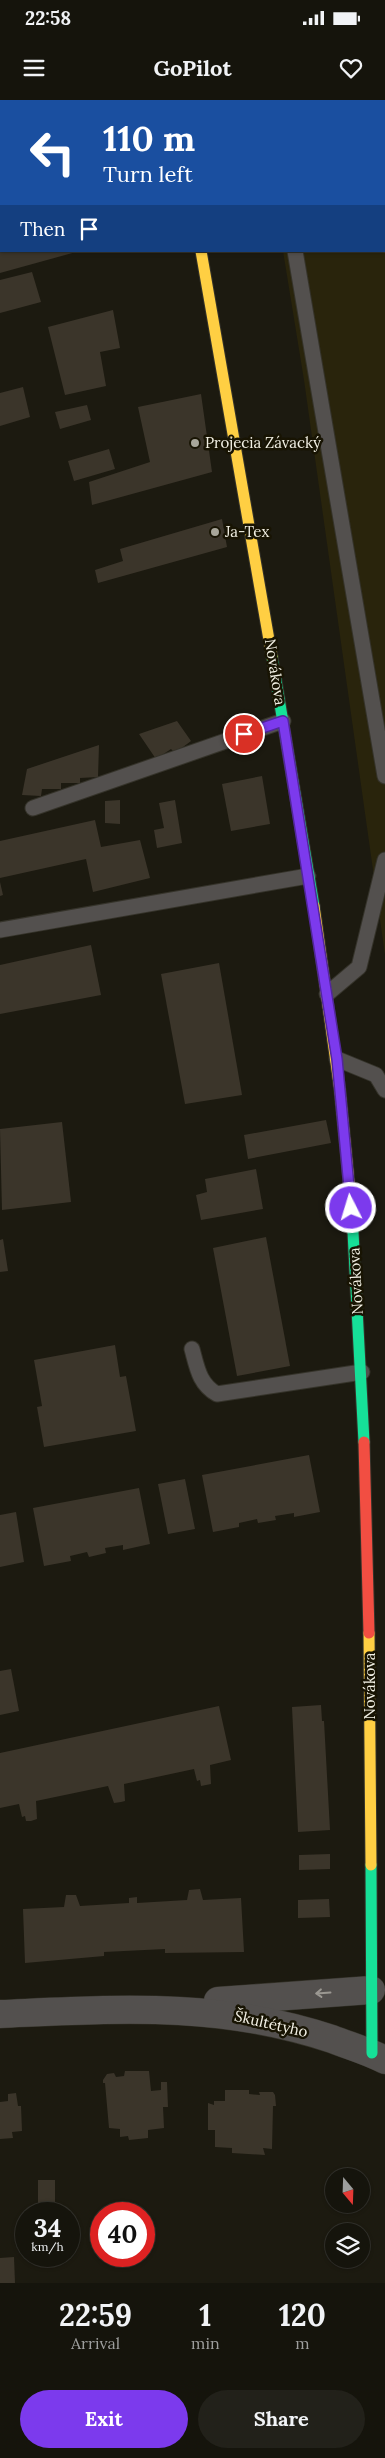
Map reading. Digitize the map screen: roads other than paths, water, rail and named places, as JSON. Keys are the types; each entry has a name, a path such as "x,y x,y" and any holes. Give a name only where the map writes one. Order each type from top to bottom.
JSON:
{"street":[{"name":"Novákova","path":"201,252 283,721 337,1059 355,1247 362,1372 370,1624 371,1990 378,2056"},
{"name":"Škultétyho","path":"0,2014 153,2008 371,1990"},
{"name":"Škultétyho","path":"153,2008 200,2010 292,2026 378,2056"}],"lane":[{"path":"295,252 385,776"},
{"path":"33,808 283,721"},
{"path":"327,994 359,966 385,860"},
{"path":"0,930 308,876"},
{"path":"337,1059 376,1075 385,1090"},
{"path":"192,1349 200,1379 208,1389 217,1394 362,1372"}],"place":[{"name":"Projecia Závacký","path":"195,443"},
{"name":"Ja-Tex","path":"215,532"}]}
